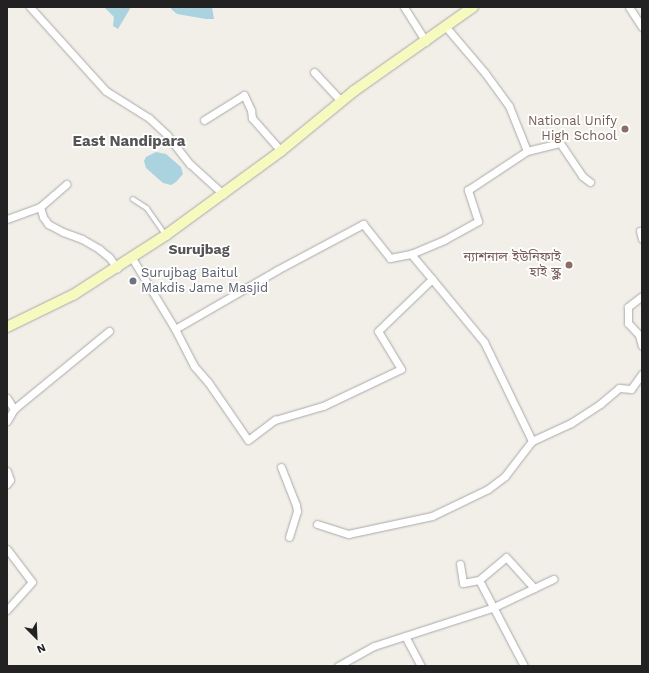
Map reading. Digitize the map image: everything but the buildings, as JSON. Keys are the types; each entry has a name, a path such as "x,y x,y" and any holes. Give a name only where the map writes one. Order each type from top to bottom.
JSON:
{"street":[{"path":"30,7 106,91 149,118 167,135 190,164 223,194"},
{"path":"404,7 426,42"},
{"path":"7,327 73,295 166,235 281,151 341,101 426,42 473,7"},
{"path":"629,7 642,27"},
{"path":"446,27 485,73 509,106 527,151"},
{"path":"314,72 341,101"},
{"path":"204,120 244,95 251,110 252,118 281,151"},
{"path":"175,330 277,270 363,224 390,258 411,254 444,240 478,221 468,190 527,151 560,143 582,176 590,182"},
{"path":"7,219 40,207 66,184"},
{"path":"40,207 43,217 48,224 63,232 82,239 99,249 109,257 117,268"},
{"path":"640,231 642,239"},
{"path":"411,254 484,342 532,441"},
{"path":"132,258 175,330 194,366 208,382 248,440 275,420 323,406 401,368 378,331 432,279"},
{"path":"642,296 628,307 628,323 639,335 642,346"},
{"path":"7,421 14,409 109,331"},
{"path":"317,524 348,534 432,516 488,489 505,476 532,441 571,423 600,404 619,388 631,388 642,374"},
{"path":"7,398 14,409"},
{"path":"281,467 296,505 297,512 289,537"},
{"path":"7,471 10,480 7,484"},
{"path":"7,549 32,582 7,610"},
{"path":"460,564 463,582 479,580 506,557 534,588"},
{"path":"338,666 374,646 492,608 553,579"},
{"path":"479,580 492,608 524,666"},
{"path":"405,636 421,666"}],"lane":[{"path":"133,199 147,208 166,235"}],"water":[{"path":"104,7 131,7 118,29 113,26 114,17"},
{"path":"172,7 212,7 214,19 177,14 171,9"},
{"path":"156,152 166,154 181,167 183,174 171,185 163,183 146,168 144,161 146,157"}],"place":[{"name":"National Unify High School","path":"625,129"},
{"name":"ন্যাশনাল ইউনিফাই হাই স্কুল","path":"569,265"},
{"name":"Surujbag Baitul Makdis Jame Masjid","path":"133,281"}],"district":[{"name":"East Nandipara","path":"129,142"},
{"name":"Surujbag","path":"199,249"}]}
